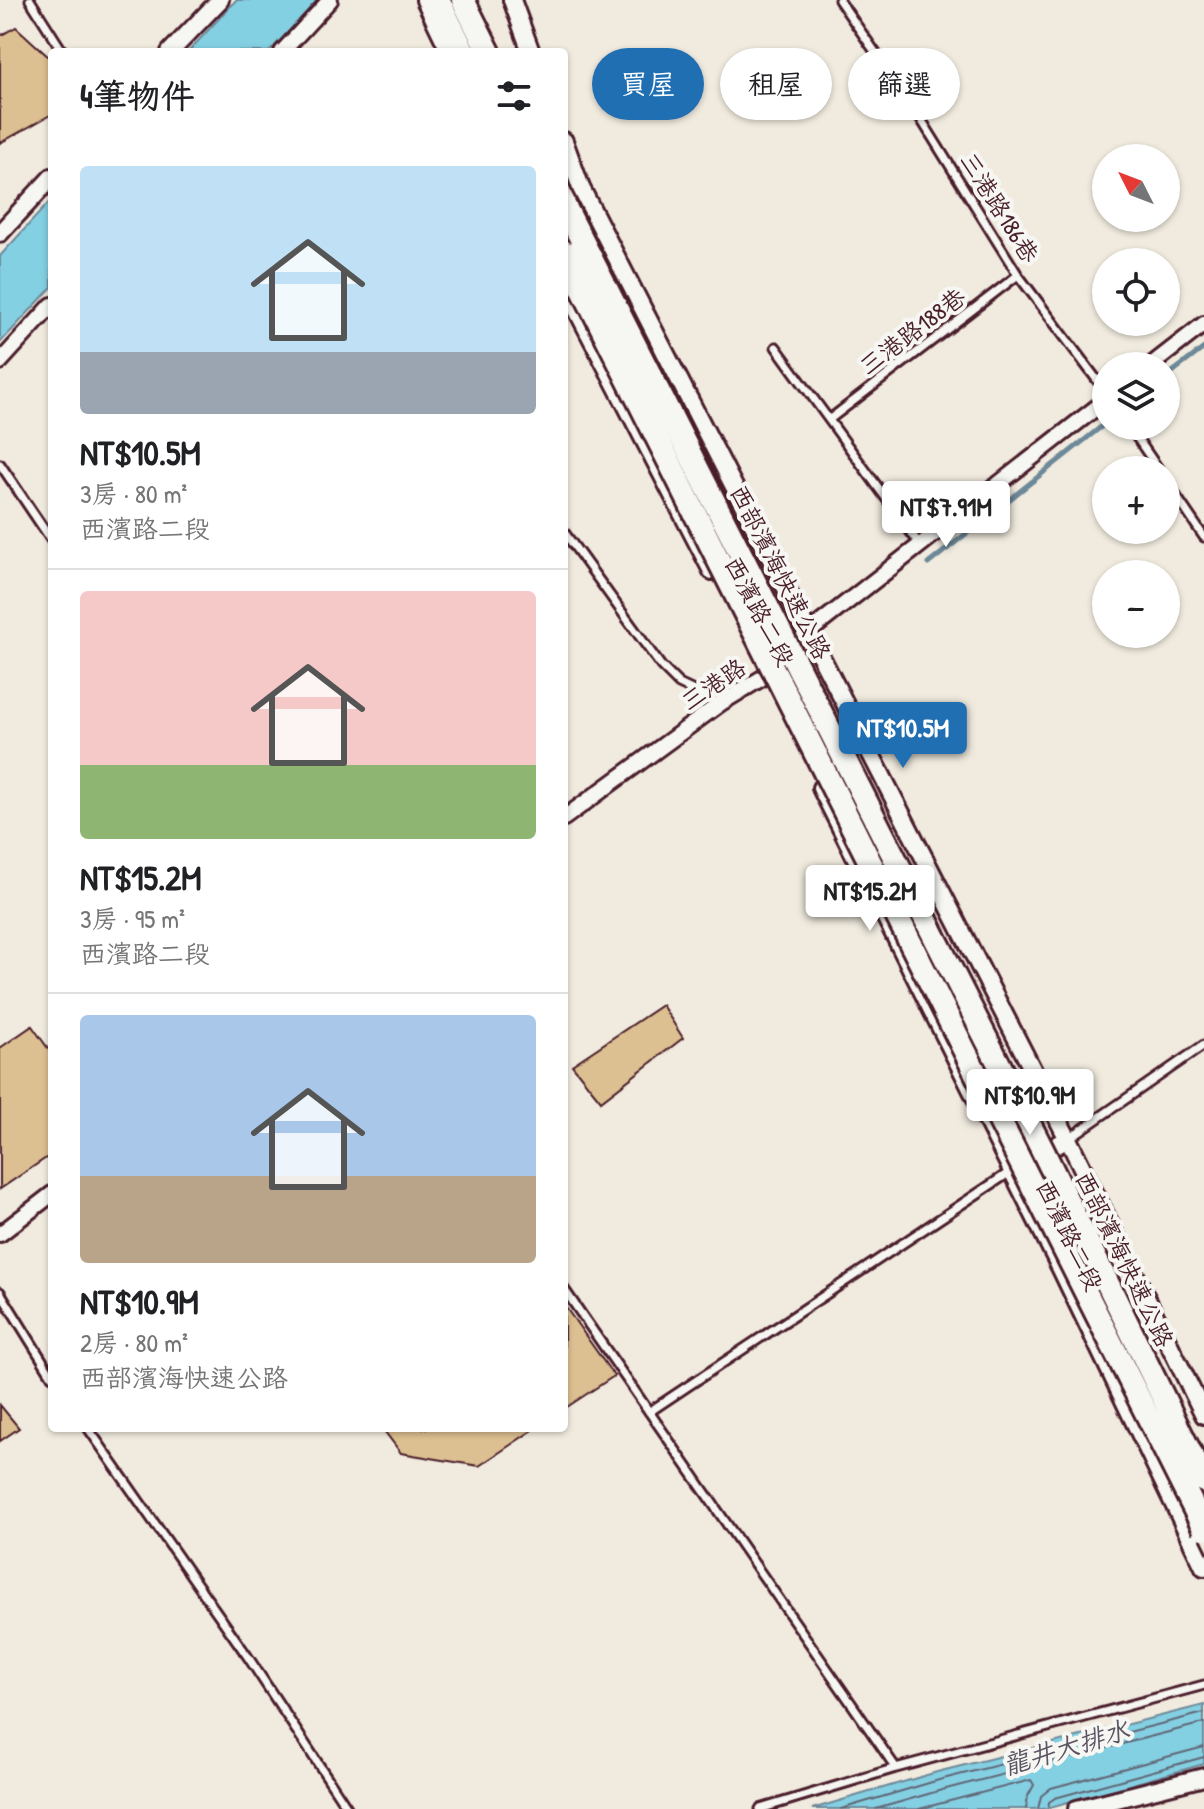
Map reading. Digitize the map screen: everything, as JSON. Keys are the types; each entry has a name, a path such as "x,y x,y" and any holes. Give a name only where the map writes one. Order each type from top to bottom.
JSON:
{"highway":[{"path":"438,0 462,48"},
{"path":"463,0 487,48"},
{"name":"西部濱海快速公路","path":"568,213 1028,1121 1204,1481"},
{"name":"西部濱海快速公路","path":"568,260 1204,1528"}],"street":[{"path":"174,48 220,0"},
{"path":"286,48 330,0"},
{"path":"425,0 448,48"},
{"path":"512,0 530,48"},
{"name":"西濱路二段","path":"568,152 581,188 1068,1139 1204,1415"},
{"path":"0,233 48,181"},
{"name":"西濱路二段","path":"568,293 767,675 1204,1567"},
{"path":"0,362 48,309"},
{"path":"1168,352 1204,324"},
{"name":"三港路","path":"568,815 721,703 767,675 810,631 1092,411"},
{"path":"1012,1170 1068,1139"},
{"path":"0,1234 48,1197"},
{"path":"1077,1809 1204,1777"}],"lane":[{"path":"30,0 60,48"},
{"name":"三港路186巷","path":"839,0 914,108 1018,275 1092,373"},
{"name":"三港路188巷","path":"830,419 1018,275"},
{"path":"776,347 920,545"},
{"path":"0,464 48,535"},
{"path":"1180,502 1204,537"},
{"path":"568,538 661,666 679,684 721,703"},
{"path":"1068,1139 1204,1045"},
{"path":"649,1412 1012,1170"},
{"path":"0,1292 48,1370"},
{"path":"568,1295 896,1768"},
{"path":"91,1432 169,1541 348,1809"},
{"path":"760,1809 896,1768 1204,1685"}],"water":[{"path":"236,0 318,0 273,48 192,48"},
{"path":"48,203 48,291 0,343 0,256"},
{"name":"龍井大排水","path":"1204,1705 1204,1764 1043,1809 812,1809 937,1772"}],"building":[{"path":"16,27 48,56 48,116 0,143 0,36"},
{"path":"662,1005 683,1038 601,1101 572,1065"},
{"path":"32,1026 48,1048 48,1157 0,1189 0,1048"},
{"path":"568,1311 614,1376 568,1406"},
{"path":"0,1405 19,1428 0,1441"},
{"path":"385,1432 530,1432 479,1466 401,1453"}],"waterway":[{"path":"1180,366 1204,348"},
{"path":"928,564 1092,434"}]}
